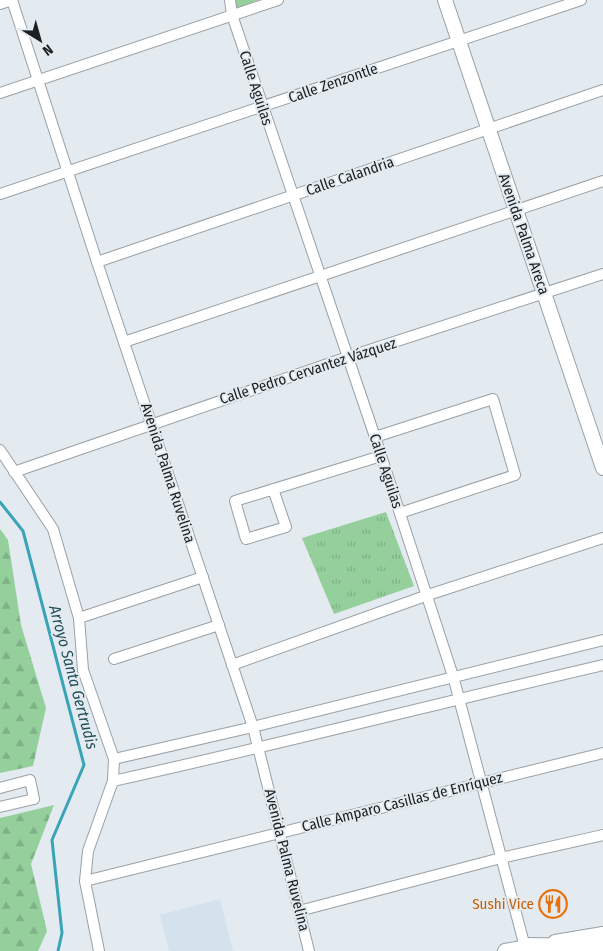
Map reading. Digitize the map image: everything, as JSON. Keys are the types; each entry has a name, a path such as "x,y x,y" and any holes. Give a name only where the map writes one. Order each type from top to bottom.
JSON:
{"highway":[{"path":"525,948 603,948"}],"street":[{"path":"0,4 12,0"},
{"name":"Avenida Palma Ruvelina","path":"12,0 97,262 254,727 309,951"},
{"name":"Calle Aguilas","path":"230,0 232,16 454,676 525,948"},
{"path":"0,93 278,0"},
{"name":"Avenida Palma Areca","path":"445,0 603,468"},
{"name":"Calle Zenzontle","path":"0,194 581,0"},
{"name":"Calle Calandria","path":"97,262 603,90"},
{"path":"124,342 603,181"},
{"name":"Calle Pedro Cervantez Vázquez","path":"14,472 348,357 603,274"},
{"path":"375,437 493,400 515,475 400,513"},
{"path":"0,450 53,529 79,618 83,670 114,759 113,782 88,851 86,880 99,951"},
{"path":"273,489 286,527 246,539 235,500 381,456"},
{"path":"232,665 428,596 603,538"},
{"path":"79,618 203,577"},
{"path":"114,659 219,625"},
{"path":"114,759 254,727 603,640"},
{"path":"113,782 603,665"},
{"name":"Calle Amparo Casillas de Enríquez","path":"86,880 603,753"},
{"path":"0,788 30,780 34,799 0,808"},
{"path":"298,911 501,858 603,836"},
{"path":"505,951 603,934"}],"shaded area":[{"path":"220,899 233,951 169,951 160,915"}],"green space":[{"path":"236,0 259,0 236,8"},
{"path":"386,512 414,586 334,614 302,538"},
{"path":"0,529 8,540 21,625 46,708 33,766 0,773"},
{"path":"54,805 31,864 47,931 38,951 0,951 0,818"}],"waterway":[{"name":"Arroyo Santa Gertrudis","path":"0,502 23,531 84,765 52,840 62,933 58,951"}],"place":[{"name":"Sushi Vice","path":"553,904"}]}
